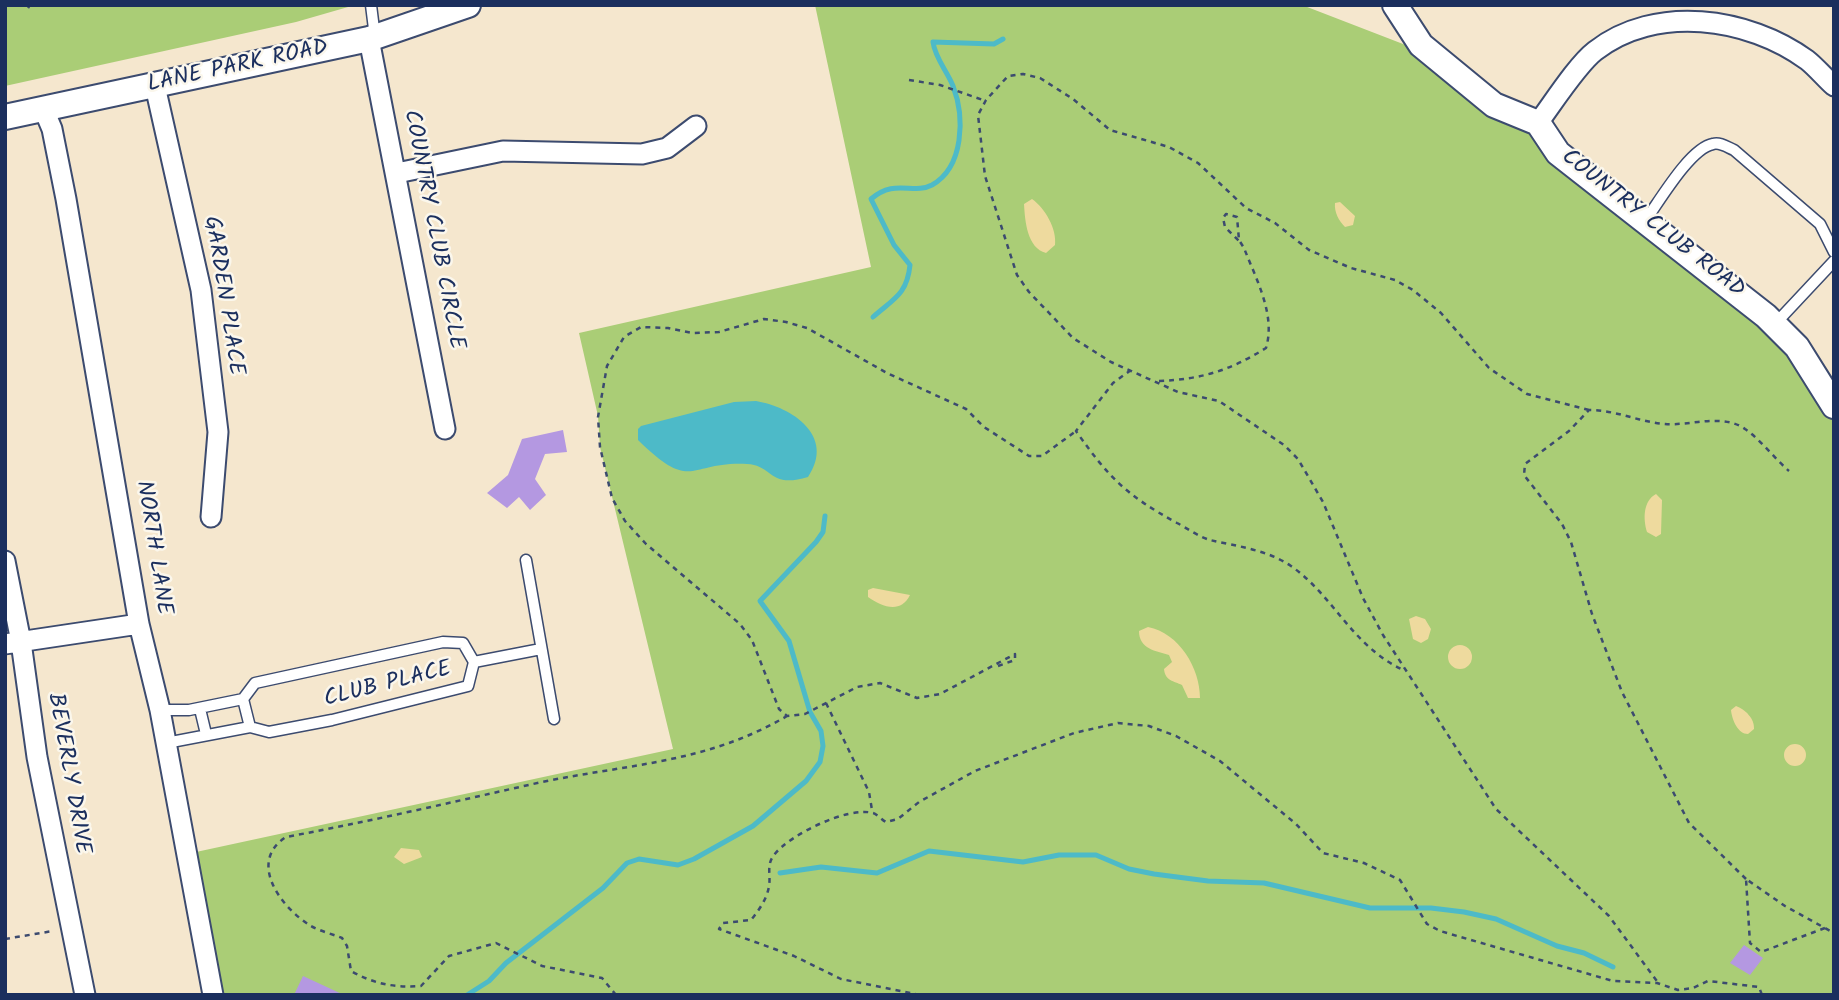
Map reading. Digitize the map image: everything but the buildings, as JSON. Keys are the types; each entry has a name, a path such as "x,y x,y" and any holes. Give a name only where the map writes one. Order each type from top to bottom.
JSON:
{"street":[{"name":"LANE PARK ROAD","path":"5,117 372,38 468,5"},
{"path":"1395,5 1421,45 1493,105 1538,123 1594,51 1637,27 1681,20 1721,23 1773,41 1807,60 1834,86"},
{"name":"COUNTRY CLUB CIRCLE","path":"372,38 445,429"},
{"name":"GARDEN PLACE","path":"155,86 201,290 218,432 211,517"},
{"name":"NORTH LANE","path":"44,110 56,145 139,624 160,710 213,995"},
{"name":"COUNTRY CLUB ROAD","path":"1538,123 1558,153 1774,324 1797,347 1834,406"},
{"path":"397,173 503,150 642,154 667,148 696,127"},
{"name":"BEVERLY DRIVE","path":"5,561 13,643 85,995"},
{"path":"13,643 139,624"}],"lane":[{"path":"371,5 372,38"},
{"path":"1645,221 1698,150 1713,144 1722,144 1734,150 1820,224 1834,252"},
{"path":"1774,324 1834,261"},
{"path":"526,560 554,719"},
{"name":"CLUB PLACE","path":"160,710 200,709 243,699 255,683 443,642 463,643 474,662 468,686 282,730 270,732 250,727 166,743"},
{"path":"474,662 541,649"},
{"path":"243,699 250,727"},
{"path":"200,709 206,734"}],"path":[{"path":"1659,984 1609,916 1496,809 1406,672 1363,598 1341,539 1311,477 1298,459 1284,446 1219,401 1178,391 1111,362 1073,338 1017,275 985,177 978,115 986,100 1008,76 1023,74 1040,78 1066,94 1110,131 1169,147 1198,163 1246,208 1275,223 1309,250 1351,268 1395,280 1413,290 1441,313 1489,368 1527,394 1590,410 1608,410 1664,424 1724,421 1745,429 1789,471"},
{"path":"909,80 940,85 983,100"},
{"path":"1156,381 1202,378 1247,360 1266,348 1269,319 1241,243 1237,217 1226,214 1223,218 1225,227 1241,243"},
{"path":"787,716 779,709 752,640 740,624 646,544 625,521 612,498 600,447 598,416 607,366 624,337 641,327 668,328 692,333 719,332 764,319 807,328 887,373 966,409 984,427 1029,457 1042,456 1076,431 1113,383 1131,370"},
{"path":"1590,410 1569,431 1525,464 1524,475 1562,524 1571,542 1592,614 1622,692 1689,823 1746,879 1785,906 1834,933"},
{"path":"1076,431 1109,477 1138,502 1207,539 1234,544 1287,564 1305,577 1356,637 1381,660 1406,672"},
{"path":"616,995 602,978 553,969 508,946 496,943 449,956 421,986 393,986 363,978 351,971 347,946 342,938 310,926 283,901 272,885 267,871 270,856 276,844 286,837 545,782 663,763 712,750 787,716 805,714 857,687 880,683 917,698 940,694 991,669 1006,656 1015,654 1015,660 998,666"},
{"path":"826,703 869,792 872,810"},
{"path":"920,995 841,979 794,956 719,929 723,923 751,920 762,905 769,886 768,867 774,855 811,827 857,813 873,813 886,822 898,819 919,802 975,771 1074,733 1118,723 1149,726 1220,761 1279,809 1324,853 1385,872 1399,880 1427,924 1468,941 1525,954 1613,981 1659,984 1678,989 1693,988 1707,981 1759,986 1762,995"},
{"path":"1746,879 1750,943 1761,952 1825,928"},
{"path":"5,939 71,928"}],"green space":[{"path":"5,5 355,5 296,22 5,86"},
{"path":"815,5 1302,5 1416,49 1533,128 1791,351 1834,419 1834,995 221,995 196,852 673,749 600,447 598,416 579,333 871,267"}],"sand":[{"path":"1032,199 1046,213 1054,232 1055,245 1046,253 1035,246 1028,233 1024,204"},
{"path":"1340,202 1355,216 1353,225 1345,227 1339,219 1335,203"},
{"path":"1656,494 1662,500 1661,534 1656,537 1647,532 1645,516 1646,506"},
{"path":"873,588 910,595 902,605 891,607 868,597 868,590"},
{"path":"1416,616 1425,619 1431,629 1428,639 1421,643 1413,639 1409,619"},
{"path":"1148,627 1169,636 1186,653 1196,675 1200,698 1188,698 1182,685 1166,676 1164,669 1172,662 1169,655 1149,648 1140,637 1139,631"},
{"path":"1460,645 1471,652 1472,657 1465,668 1460,669 1449,662 1448,657 1455,646"},
{"path":"1736,706 1746,712 1753,722 1754,729 1748,734 1741,732 1734,722 1731,710"},
{"path":"1795,744 1803,747 1806,755 1803,763 1795,766 1787,763 1784,755 1787,747"},
{"path":"401,848 419,850 422,857 404,864 394,857"}],"water":[{"path":"756,401 783,410 806,426 817,449 808,477 786,480 755,465 747,464 681,471 656,456 638,440 638,429 641,426 734,402"}],"waterway":[{"path":"873,317 902,290 910,265 894,245 871,199 888,189 925,188 932,185 943,177 956,154 960,126 957,98 933,42 994,44 1003,39"},
{"path":"467,995 489,981 506,963 603,888 627,863 639,859 678,865 694,859 753,826 806,781 820,762 823,746 821,731 810,712 789,641 760,601 816,542 823,532 825,516"},
{"path":"780,873 821,867 877,873 929,851 1023,862 1059,855 1096,855 1129,869 1154,874 1208,881 1264,883 1370,908 1431,908 1464,912 1496,919 1613,967"}]}
